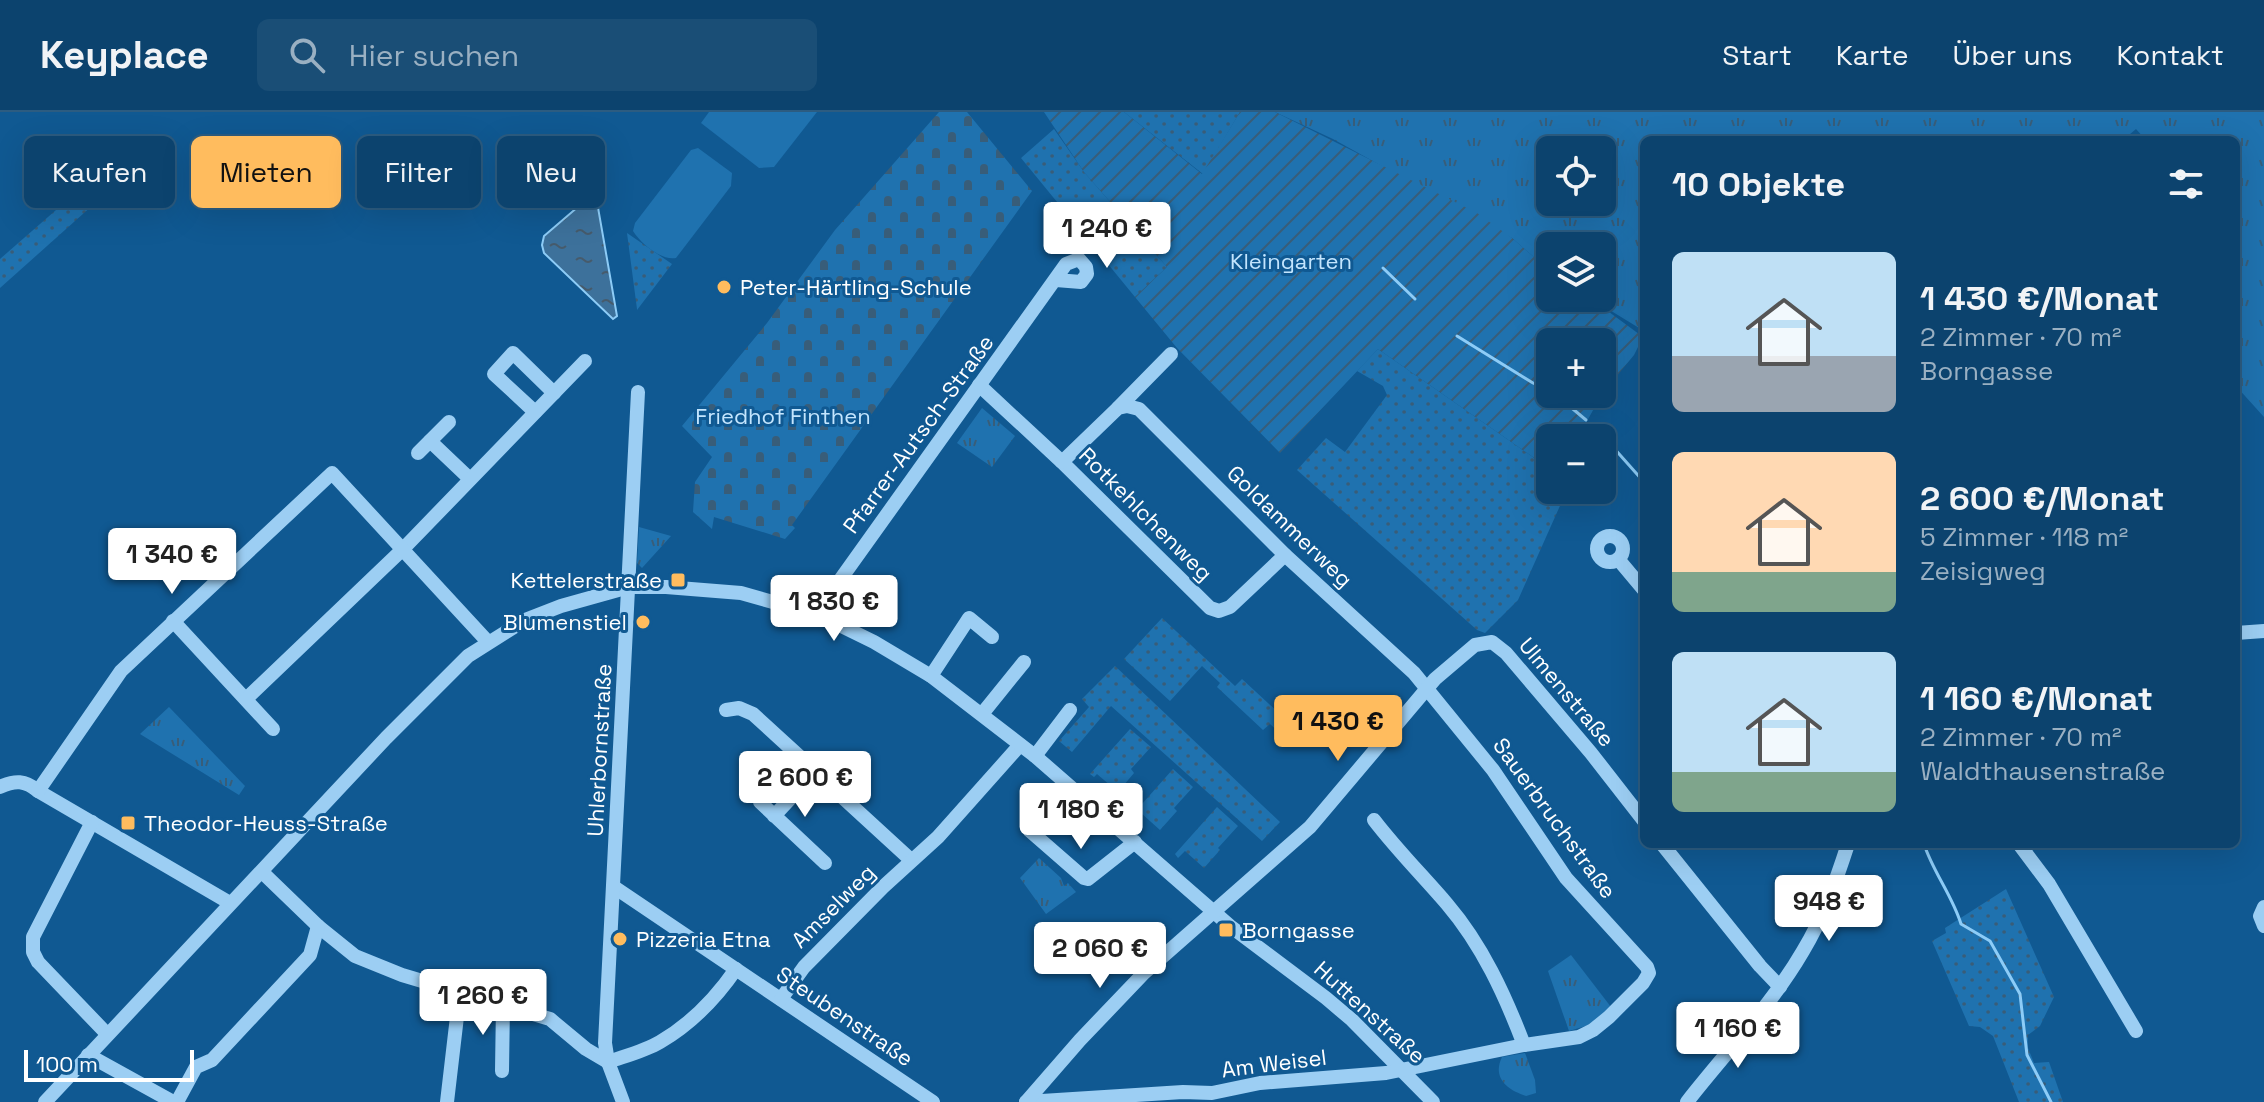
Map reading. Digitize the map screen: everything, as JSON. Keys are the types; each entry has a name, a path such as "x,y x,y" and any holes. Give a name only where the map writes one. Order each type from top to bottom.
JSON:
{"street":[{"name":"Pfarrer-Autsch-Straße","path":"819,615 830,594 1056,280"},
{"path":"535,412 494,374 513,353 554,393"},
{"path":"1062,462 1171,354"},
{"path":"246,699 403,549 585,361"},
{"name":"Rotkehlchenweg","path":"979,385 1214,610 1222,611 1230,607 1285,555"},
{"name":"Uhlerbornstraße","path":"623,1102 608,1062 605,1043 638,392"},
{"name":"Goldammerweg","path":"1118,408 1127,406 1139,409 1285,555 1414,673 1426,688"},
{"path":"418,453 449,422"},
{"path":"430,441 470,479"},
{"path":"38,791 121,671 332,473 488,642"},
{"path":"1618,559 1640,585"},
{"path":"45,1102 440,681 488,642 547,611 629,587 686,587 741,593 819,615 874,642 931,676 1035,756 1214,912"},
{"path":"931,676 969,618 992,637"},
{"path":"173,621 273,729"},
{"path":"2240,633 2264,631"},
{"name":"Ulmenstraße","path":"1426,688 1480,642 1492,642 1506,653 1640,816"},
{"path":"982,714 1024,662"},
{"path":"1026,1102 1112,1006 1310,827 1426,688"},
{"name":"Sauerbruchstraße","path":"1426,688 1493,770 1566,878 1647,967 1649,973"},
{"path":"726,710 739,708 753,714 911,860"},
{"path":"1035,756 1070,710"},
{"name":"Amselweg","path":"781,999 804,967 938,837 1020,745"},
{"path":"800,757 760,802 825,863"},
{"path":"774,816 815,772"},
{"path":"0,787 24,782 230,903"},
{"path":"1374,820 1449,906 1476,946 1497,983 1524,1045"},
{"path":"92,822 33,937 32,945 38,962 107,1034"},
{"path":"1029,830 1088,879 1135,842"},
{"path":"1665,848 1780,987"},
{"path":"1687,1102 1780,987 1804,950 1823,912 1847,848"},
{"path":"2022,848 2049,884 2136,1031"},
{"path":"262,872 318,926 355,956 371,964 553,1021 586,1049 608,1062 658,1044 720,992 736,969"},
{"name":"Steubenstraße","path":"614,887 933,1102"},
{"path":"2264,907 2260,916 2264,926"},
{"name":"Huttenstraße","path":"1214,912 1326,998 1403,1070 1419,1095 1433,1102"},
{"path":"88,1055 175,1102 196,1067 212,1060 310,955 318,926"},
{"name":"Am Weisel","path":"1026,1102 1183,1092 1214,1097 1260,1083 1403,1070 1588,1034 1635,992 1649,973"},
{"path":"447,1102 460,991"},
{"path":"502,1071 503,1004"}],"green space":[{"path":"709,112 817,112 774,167 759,168 701,123"},
{"name":"Friedhof Finthen","path":"939,112 967,112 1032,191 785,539 714,517 712,529 693,512 695,482 712,457 682,426 767,323 835,230"},
{"name":"Kleingarten","path":"1044,112 1124,112 1202,174 1240,112 1275,112 1477,213 1512,238 1536,259 1536,312 1609,312 1640,335 1640,343 1616,377 1616,328 1536,328 1536,408 1594,408 1586,424 1536,424 1536,459 1378,349 1280,453 1177,348 1135,297 1167,267 1084,172"},
{"path":"1124,112 1240,112 1203,174"},
{"path":"1275,112 2264,112 2264,417 2240,390 2240,136 2142,136 2136,129 2128,136 1640,136 1640,329 1613,312 1616,312 1616,232 1536,232 1536,259 1512,238 1333,139"},
{"path":"1054,129 1084,172 1167,267 1135,297 1021,158"},
{"path":"698,148 732,173 731,186 676,258 664,257 637,236 633,231 635,223 691,150"},
{"path":"58,208 90,208 0,288 0,259"},
{"path":"627,233 672,264 637,310 637,309"},
{"path":"1378,349 1536,459 1536,504 1561,504 1518,600 1485,633 1477,630 1297,470 1326,438 1345,452 1387,395 1383,386 1357,371"},
{"path":"982,408 1015,436 992,467 957,443"},
{"path":"639,527 671,536 642,568 637,563"},
{"path":"1162,618 1235,686 1242,679 1294,727 1284,737 1270,724 1263,730 1217,687 1220,683 1202,666 1170,701 1124,659"},
{"path":"1115,666 1280,822 1262,841 1111,706 1072,752 1059,741 1089,707 1082,699"},
{"path":"169,707 245,786 239,795 140,734"},
{"path":"1130,729 1151,747 1131,769 1134,773 1118,792 1097,774 1094,777 1090,774"},
{"path":"1173,769 1193,787 1160,830 1141,813 1137,816 1134,813"},
{"path":"1217,807 1238,826 1218,848 1220,850 1204,868 1185,851 1178,858 1175,854"},
{"path":"1039,858 1061,878 1064,886 1068,883 1076,892 1046,914 1020,878"},
{"path":"2006,889 2054,997 2040,1026 2028,1035 2028,1048 2034,1063 2049,1062 2063,1102 2019,1102 1993,1036 1980,1027 1969,1026 1932,941 1946,933 1945,928"},
{"path":"1571,955 1611,1007 1589,1025 1569,1031 1548,971"},
{"path":"1525,1053 1535,1080 1536,1093 1526,1096 1507,1087 1499,1071 1502,1057"}],"water":[{"path":"577,208 598,208 617,316 613,319 544,253 544,236"}],"waterway":[{"path":"1383,268 1415,299"},
{"path":"1457,336 1536,384"},
{"path":"1572,408 1586,420"},
{"path":"1616,450 1640,478"},
{"path":"1926,848 1961,924 1990,941 2020,994 2027,1055 2051,1102"}],"place":[{"name":"Peter-Härtling-Schule","path":"724,287"},
{"name":"Kettelerstraße","path":"678,580"},
{"name":"Blumenstiel","path":"643,622"},
{"name":"Theodor-Heuss-Straße","path":"128,823"},
{"name":"Borngasse","path":"1226,930"},
{"name":"Pizzeria Etna","path":"620,939"}]}
